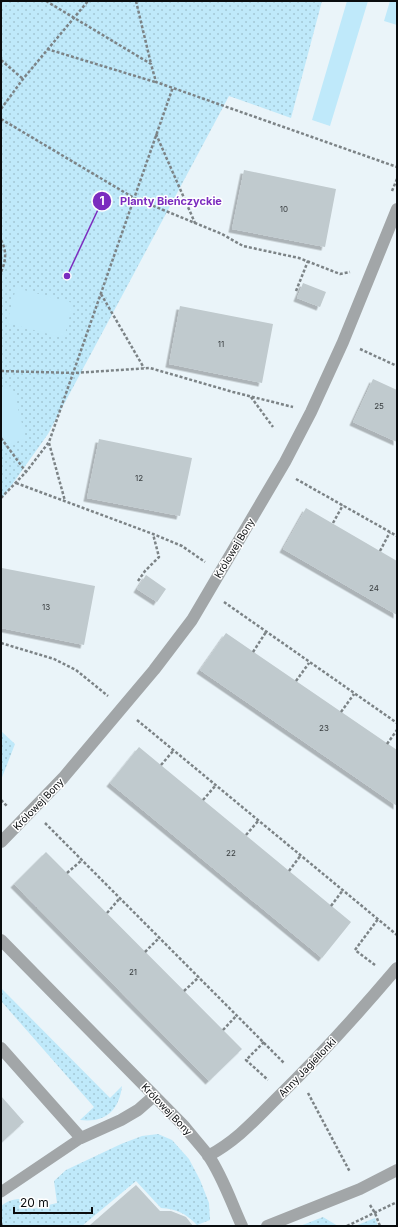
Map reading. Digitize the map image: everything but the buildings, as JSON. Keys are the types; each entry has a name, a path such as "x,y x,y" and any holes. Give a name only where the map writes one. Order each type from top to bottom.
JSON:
{"street":[{"name":"Królowej Bony","path":"1,842 63,778 154,670 192,620 280,470 311,412 343,342 397,209"},
{"name":"Królowej Bony","path":"1,940 184,1126 208,1156 223,1182 242,1226"},
{"name":"Anny Jagiellonki","path":"208,1156 223,1148 236,1138 298,1078 397,968"},
{"path":"1,1048 81,1138 121,1120 138,1110 154,1096"},
{"path":"267,1226 354,1192 397,1170"}],"lane":[{"path":"1,1192 81,1138"}],"path":[{"path":"46,1 151,64"},
{"path":"1,109 47,49 88,1"},
{"path":"136,1 156,82"},
{"path":"47,49 173,87 397,167"},
{"path":"1,60 23,79"},
{"path":"1,498 26,472 49,442 173,87"},
{"path":"1,119 134,198 222,234 243,246 308,262 340,274 363,269 371,272"},
{"path":"156,134 195,224"},
{"path":"1,240 6,255 1,272"},
{"path":"296,291 308,262"},
{"path":"101,294 144,368"},
{"path":"343,342 397,366"},
{"path":"1,371 74,373 150,368 251,397 311,412"},
{"path":"251,397 273,427"},
{"path":"1,438 26,472"},
{"path":"49,442 65,501"},
{"path":"280,470 397,536"},
{"path":"16,483 182,546 220,572"},
{"path":"333,523 343,505"},
{"path":"380,551 390,532"},
{"path":"138,581 145,571 159,557 153,534"},
{"path":"208,592 397,723"},
{"path":"253,652 266,632"},
{"path":"1,643 54,659 76,670 397,934"},
{"path":"296,681 309,663"},
{"path":"341,712 354,694"},
{"path":"387,744 397,730"},
{"path":"161,765 174,750"},
{"path":"203,800 216,785"},
{"path":"32,810 287,1066"},
{"path":"246,835 259,820"},
{"path":"289,870 301,855"},
{"path":"67,873 82,860"},
{"path":"331,906 343,890"},
{"path":"106,913 120,898"},
{"path":"376,966 355,950 378,919"},
{"path":"145,952 160,937"},
{"path":"184,991 199,977"},
{"path":"223,1030 237,1015"},
{"path":"264,1042 246,1060 271,1083"},
{"path":"308,1093 353,1176"},
{"path":"347,1226 397,1202"},
{"path":"375,1213 380,1226"}],"shaded area":[{"path":"1,1 322,1 291,118 229,96 48,434 1,500"},
{"path":"347,1 368,1 330,126 312,120"},
{"path":"390,1 397,1 397,25 384,21"},
{"path":"16,288 73,303 64,338 7,323"},
{"path":"12,386 26,439 1,446 1,389"},
{"path":"1,731 15,744 1,780"},
{"path":"1,988 110,1098 122,1086 118,1102 109,1114 97,1119 80,1120 94,1107 1,1001"},
{"path":"158,1134 172,1140 189,1159 200,1180 209,1203 210,1220 197,1225 189,1217 180,1212 172,1209 161,1208 136,1181 82,1226 1,1226 1,1206 6,1203 21,1199 32,1209 57,1203 54,1181 66,1170 121,1144 142,1136"},
{"path":"323,1217 338,1226 300,1226"},
{"path":"375,1218 378,1226 355,1226"}],"place":[{"name":"Planty Bieńczyckie","path":"67,276"}]}
